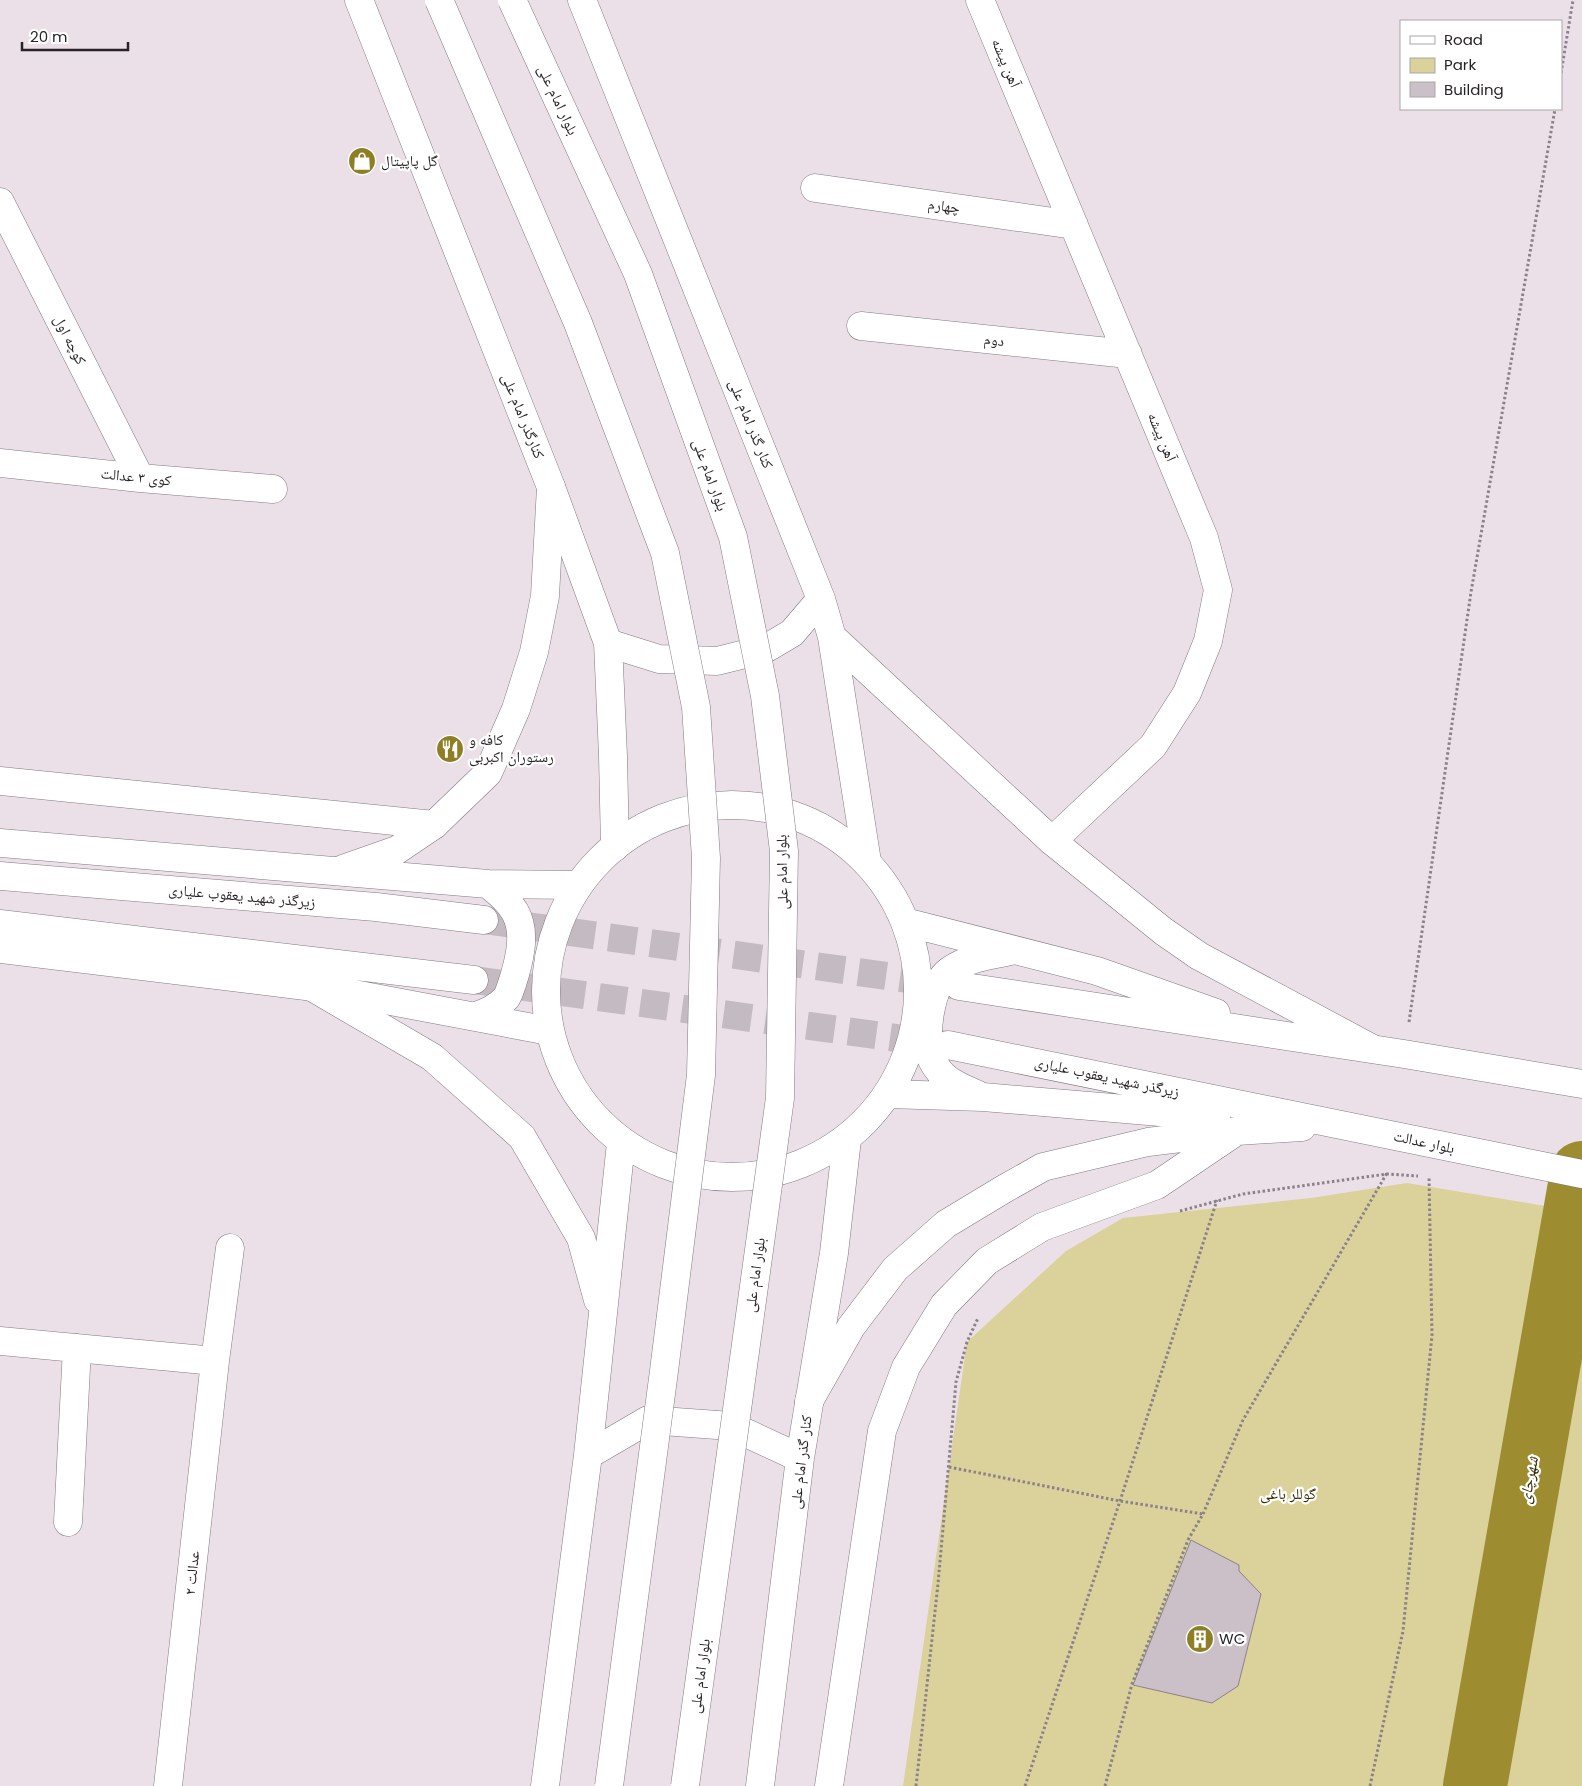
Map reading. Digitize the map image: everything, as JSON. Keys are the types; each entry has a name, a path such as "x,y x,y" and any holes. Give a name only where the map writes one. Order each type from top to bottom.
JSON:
{"main road":[{"name":"کنارگذر امام علی","path":"359,0 551,486 608,643 614,756 615,847"},
{"path":"439,0 578,323 665,553 696,707 706,858 701,1075 610,1786"},
{"name":"بلوار امام علی","path":"512,0 638,274 733,538 765,696 784,851 780,1098 685,1786"},
{"name":"کنار گذر امام علی","path":"582,0 822,599 832,638 867,862"},
{"name":"آهن پیشه","path":"980,0 1204,538 1218,590 1208,641 1198,667 1187,693 1153,746 1052,842"},
{"name":"چهارم","path":"815,188 1074,225"},
{"name":"کوچه اول","path":"0,202 140,478"},
{"name":"دوم","path":"861,326 1128,354"},
{"name":"کوی ۳ عدالت","path":"0,463 273,490"},
{"path":"333,872 396,850 434,826 488,773 516,709 534,652 545,596 551,486"},
{"path":"608,643 659,659 717,661 765,650 792,633 822,599"},
{"path":"832,638 1052,842 1163,931 1199,956 1374,1050"},
{"path":"0,781 434,826"},
{"path":"716,805 772,809 823,828 867,862 889,890 906,922 916,957 918,992 915,1028 904,1062 888,1094 847,1139 794,1168 734,1179 674,1170 621,1143 588,1112 564,1074 549,1031 545,1000 546,970 563,912 579,885 615,847 662,818 716,805"},
{"path":"0,843 488,884 579,885"},
{"name":"زیرگذر شهید یعقوب علیاری","path":"0,876 376,907 484,920"},
{"path":"476,1016 495,1009 507,997 516,972 521,949 521,934 516,914 506,897 488,884"},
{"path":"906,922 1097,971 1276,1034"},
{"path":"0,924 474,980"},
{"path":"0,950 312,987 549,1031"},
{"path":"983,1097 955,1085 938,1069 930,1054 928,1021 935,991 948,972 978,956 1017,950"},
{"path":"959,986 1404,1054 1582,1084"},
{"path":"312,987 432,1057 522,1137 581,1238 602,1317"},
{"name":"زیرگذر شهید یعقوب علیاری","path":"948,1045 1266,1110"},
{"path":"888,1094 983,1097 1160,1112 1266,1110"},
{"name":"بلوار عدالت","path":"1266,1110 1582,1174"},
{"path":"809,1401 851,1327 895,1269 946,1224 1043,1168 1148,1142 1237,1131 1340,1124"},
{"path":"829,1786 882,1431 906,1367 939,1313 944,1305 987,1261 1042,1227 1157,1184 1237,1131"},
{"name":"کنار گذر امام علی","path":"760,1786 800,1458 834,1253 847,1139"},
{"path":"545,1786 588,1455 621,1143"},
{"name":"عدالت ۲","path":"168,1786 215,1361 230,1248"},
{"path":"0,1341 215,1361"},
{"path":"68,1522 77,1348"},
{"path":"588,1455 648,1420 731,1426 800,1458"}],"path":[{"path":"1562,67 1573,0"},
{"path":"1404,1054 1471,592 1554,110"},
{"path":"1105,1786 1132,1684 1188,1540 1203,1514 1243,1420 1387,1174 1405,1138"},
{"path":"1171,1214 1218,1199 1242,1194 1387,1174 1429,1176 1432,1335 1403,1631 1370,1786"},
{"path":"1025,1786 1218,1199"},
{"path":"916,1786 938,1584 956,1382 967,1342 980,1313"},
{"path":"949,1467 1120,1501 1203,1514"}],"green space":[{"name":"گوللر باغی","path":"1407,1183 1582,1212 1582,1786 903,1786 967,1342 1066,1251 1123,1218 1311,1198"}],"building":[{"name":"WC","path":"1191,1540 1239,1565 1239,1571 1261,1594 1238,1686 1212,1703 1133,1685"}],"waterway":[{"name":"شهرچای","path":"1475,1786 1582,1173"}],"tunnel":[{"path":"484,920 959,986"},
{"path":"474,980 948,1045"}],"place":[{"name":"گل پاپیتال","path":"362,161"},
{"name":"کافه و رستوران اکبربی","path":"450,749"},
{"name":"WC","path":"1200,1639"}]}
